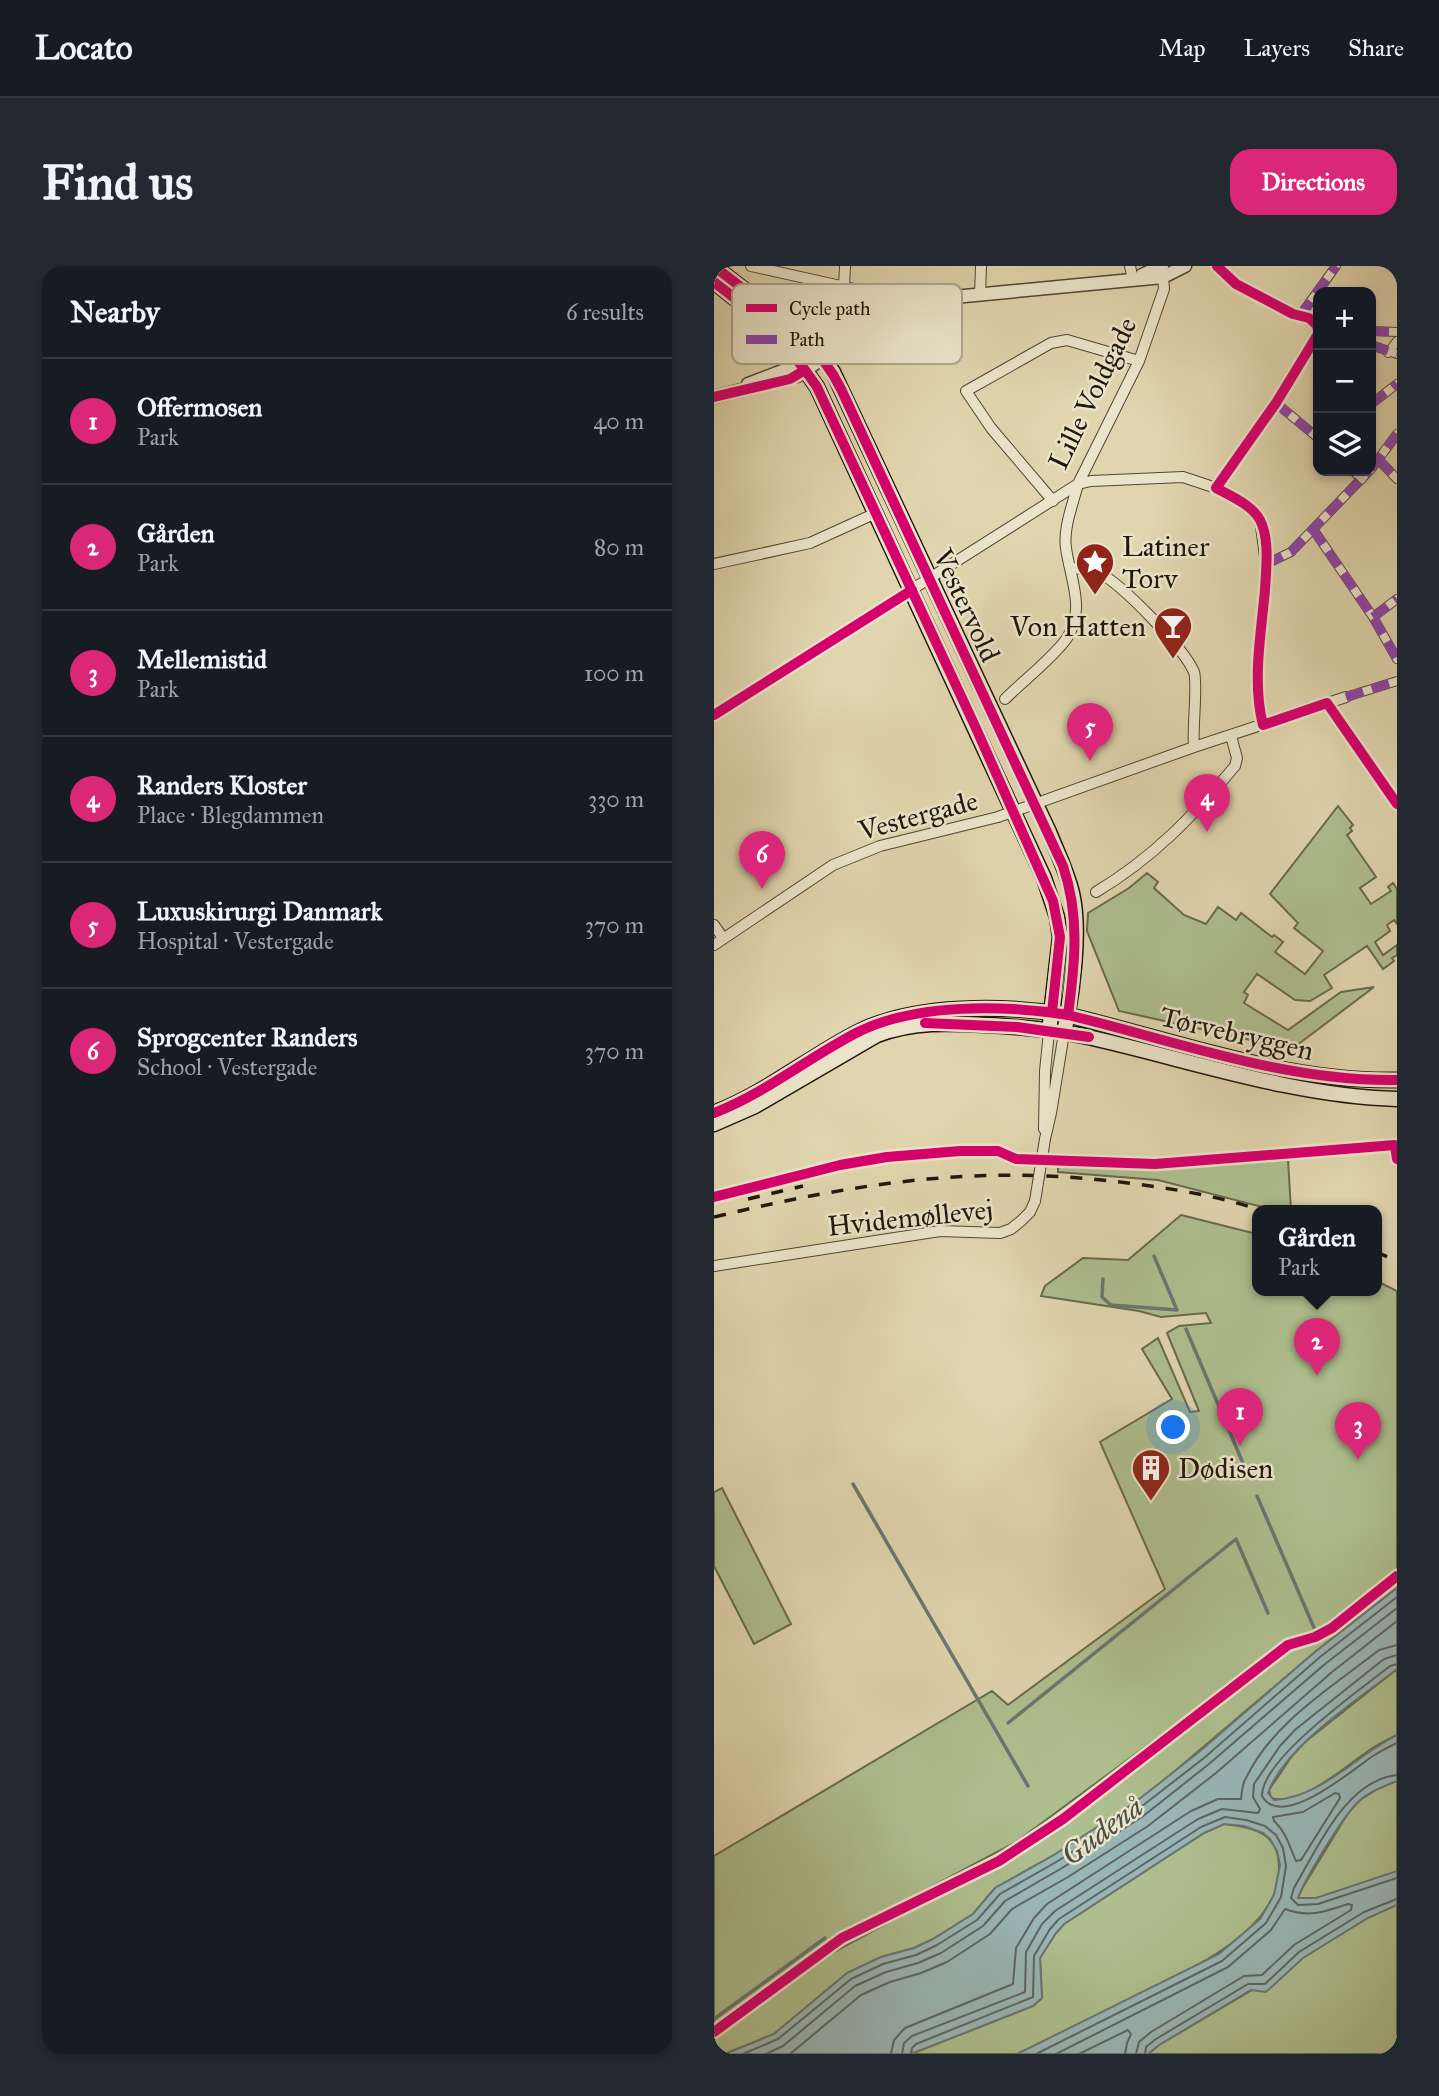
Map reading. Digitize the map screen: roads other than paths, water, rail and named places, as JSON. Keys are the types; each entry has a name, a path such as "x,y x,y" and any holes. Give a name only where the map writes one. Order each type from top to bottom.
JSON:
{"main road":[{"name":"Vestervold","path":"714,266 736,284"},
{"name":"Vestervold","path":"714,282 732,296"},
{"name":"Vestervold","path":"801,364 817,387 1044,878 1057,917 1059,954 1052,1012 1057,1033"},
{"name":"Vestervold","path":"826,364 841,389 1063,866 1072,893 1075,923 1068,1015 1057,1033"},
{"name":"Tørvebryggen","path":"714,1113 750,1097 856,1033 890,1019 955,1010 1052,1012 1285,1070 1325,1077 1397,1080"},
{"name":"Tørvebryggen","path":"714,1124 755,1106 861,1043 893,1029 929,1023 1017,1027 1089,1037 1202,1067 1321,1092 1397,1099"}],"street":[{"path":"751,266 831,284"},
{"path":"844,284 845,266"},
{"path":"980,295 981,266"},
{"path":"1130,266 1133,280"},
{"path":"962,297 1133,280 1162,270 1185,266"},
{"path":"1217,266 1236,284 1309,318 1313,323"},
{"path":"1300,316 1336,266"},
{"name":"Lille Voldgade","path":"714,715 1078,484 1139,361 1164,289 1162,270"},
{"path":"1376,331 1397,332"},
{"path":"1216,488 1276,403 1313,338"},
{"path":"1053,501 990,428 966,391 1051,343 1067,340 1139,361"},
{"path":"1376,347 1393,354 1397,341"},
{"path":"714,397 761,378 810,364"},
{"path":"1376,400 1397,384"},
{"path":"1276,403 1313,434"},
{"path":"1376,463 1397,434"},
{"path":"1379,460 1397,479"},
{"path":"1359,476 1362,479"},
{"path":"1266,564 1291,552 1365,476"},
{"path":"1005,699 1067,639 1074,625 1077,593 1066,548 1066,533 1078,484 1091,481 1183,477 1216,488 1239,500 1260,519 1266,564 1257,690 1263,725"},
{"path":"714,564 810,543 876,513"},
{"path":"1314,529 1373,617 1397,659"},
{"path":"1072,568 1100,573 1129,597 1171,639 1183,656 1195,674 1194,747"},
{"path":"1373,617 1397,599"},
{"path":"1346,697 1397,681"},
{"name":"Vestergade","path":"714,945 833,865 880,846 1035,804 1194,747 1346,697"},
{"path":"1327,703 1397,804"},
{"path":"1096,892 1140,862 1195,813 1235,765 1237,758 1231,736"},
{"path":"714,925 723,938"},
{"name":"Hvidemøllevej","path":"714,1266 940,1231 1000,1233 1011,1229 1030,1212 1035,1201 1045,1139 1045,1082 1057,1033"}],"water":[{"name":"Gudenå","path":"1397,1588 1397,1669 1306,1741 1277,1775 1268,1793 1274,1800 1307,1792 1397,1735 1397,1781 1367,1795 1352,1809 1325,1847 1298,1898 1316,1898 1397,1871 1397,1905 1368,1918 1303,1958 1266,1992 1251,1990 1148,2054 1017,2054 1219,1954 1260,1919 1274,1895 1280,1865 1277,1851 1263,1833 1244,1826 1224,1824 1204,1833 1064,1924 1040,1958 1042,1998 1033,2006 911,2054 725,2054 774,2034 847,1973 881,1957 914,1948 933,1939 973,1914 995,1888 1054,1855 1133,1804 1199,1752 1315,1652"}],"waterway":[{"path":"1103,1279 1102,1297 1111,1305 1177,1310 1154,1256"},
{"path":"1186,1329 1248,1475"},
{"path":"853,1484 1028,1786"},
{"path":"1257,1496 1315,1630"},
{"path":"1008,1723 1236,1539 1268,1613"},
{"path":"714,2019 825,1938"}],"railway":[{"path":"714,1217 872,1186 974,1176 1026,1175 1167,1188 1252,1208"},
{"path":"748,1199 803,1186"},
{"path":"1382,1255 1397,1261"}],"place":[{"name":"Latiner Torv","path":"1095,596"},
{"name":"Von Hatten","path":"1173,660"},
{"name":"Luxuskirurgi Danmark","path":"1090,761"},
{"name":"Randers Kloster","path":"1207,832"},
{"name":"Sprogcenter Randers","path":"762,889"},
{"name":"Gården","path":"1317,1376"},
{"name":"Offermosen","path":"1240,1446"},
{"name":"Mellemistid","path":"1358,1460"},
{"name":"Dødisen","path":"1151,1502"}]}
